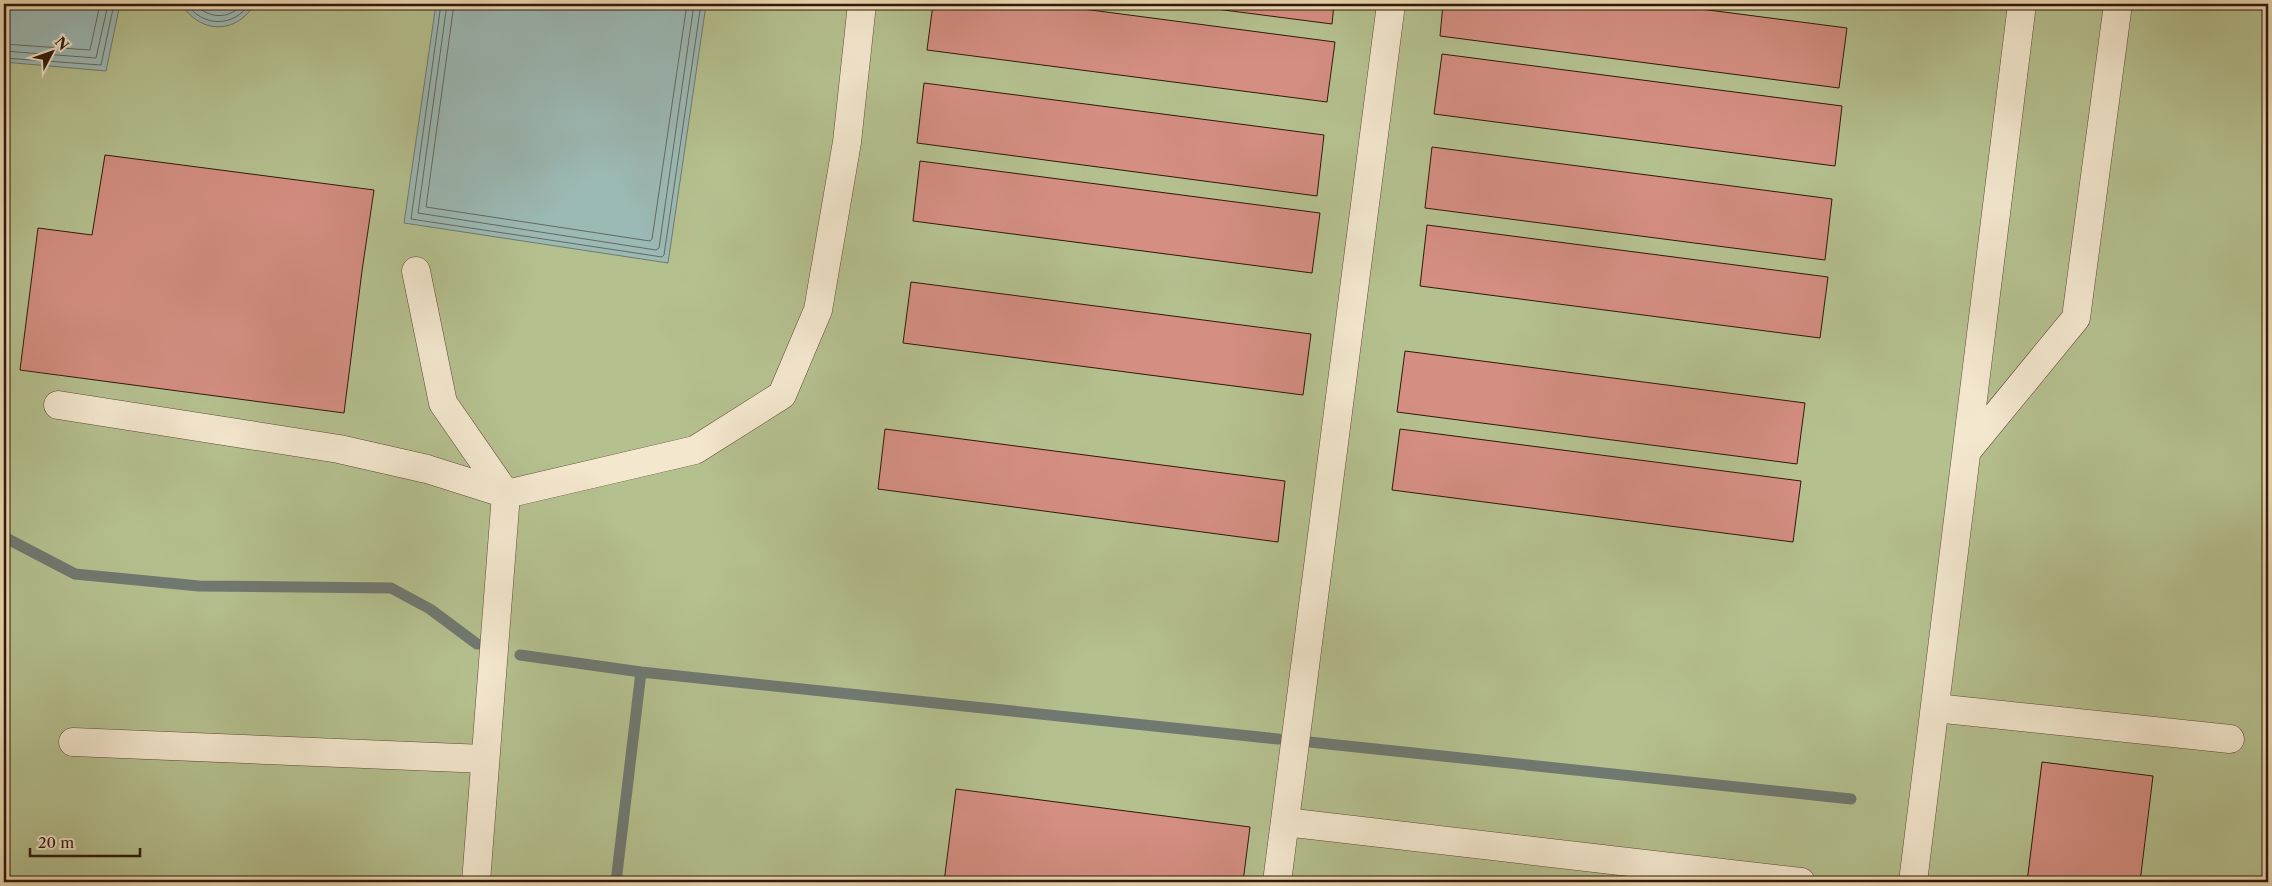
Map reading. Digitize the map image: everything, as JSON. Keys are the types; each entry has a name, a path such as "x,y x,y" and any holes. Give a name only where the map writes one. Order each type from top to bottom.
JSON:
{"lane":[{"path":"58,405 339,449 427,469 506,494 695,450 782,395 818,310 847,142 862,4"},
{"path":"1277,882 1391,4"},
{"path":"1913,882 2022,4"},
{"path":"1966,452 2076,318 2118,4"},
{"path":"416,271 443,403 506,494 476,882"},
{"path":"1935,708 2230,739"},
{"path":"73,742 485,759"},
{"path":"1285,822 1756,880 1801,882"}],"green space":[{"path":"4,4 2268,4 2268,882 4,882"}],"water":[{"path":"4,4 120,4 106,71 4,62"},
{"path":"181,4 255,4 238,21 228,26 218,27 198,21"},
{"path":"436,4 706,5 668,263 404,223"}],"building":[{"path":"933,4 1045,4 1335,42 1327,102 927,50"},
{"path":"1177,4 1334,4 1332,24"},
{"path":"1443,4 1662,4 1847,28 1839,88 1440,36"},
{"path":"1442,54 1842,106 1835,166 1434,114"},
{"path":"924,83 1324,135 1317,196 917,143"},
{"path":"1432,147 1832,199 1825,260 1425,208"},
{"path":"105,155 374,190 344,413 20,370 38,228 92,235"},
{"path":"920,161 1320,213 1312,273 913,221"},
{"path":"1427,225 1828,277 1820,338 1420,286"},
{"path":"911,282 1311,334 1303,395 903,343"},
{"path":"1405,351 1805,403 1797,464 1397,412"},
{"path":"885,429 1285,481 1278,542 878,489"},
{"path":"1400,429 1801,481 1793,542 1392,490"},
{"path":"2042,762 2153,776 2140,882 2027,882"},
{"path":"956,789 1250,827 1243,882 944,882"}],"waterway":[{"path":"4,537 75,574 199,586 391,588 430,609 477,644"},
{"path":"520,655 641,672 1278,739"},
{"path":"616,882 641,672"},
{"path":"1309,742 1851,799"}]}
